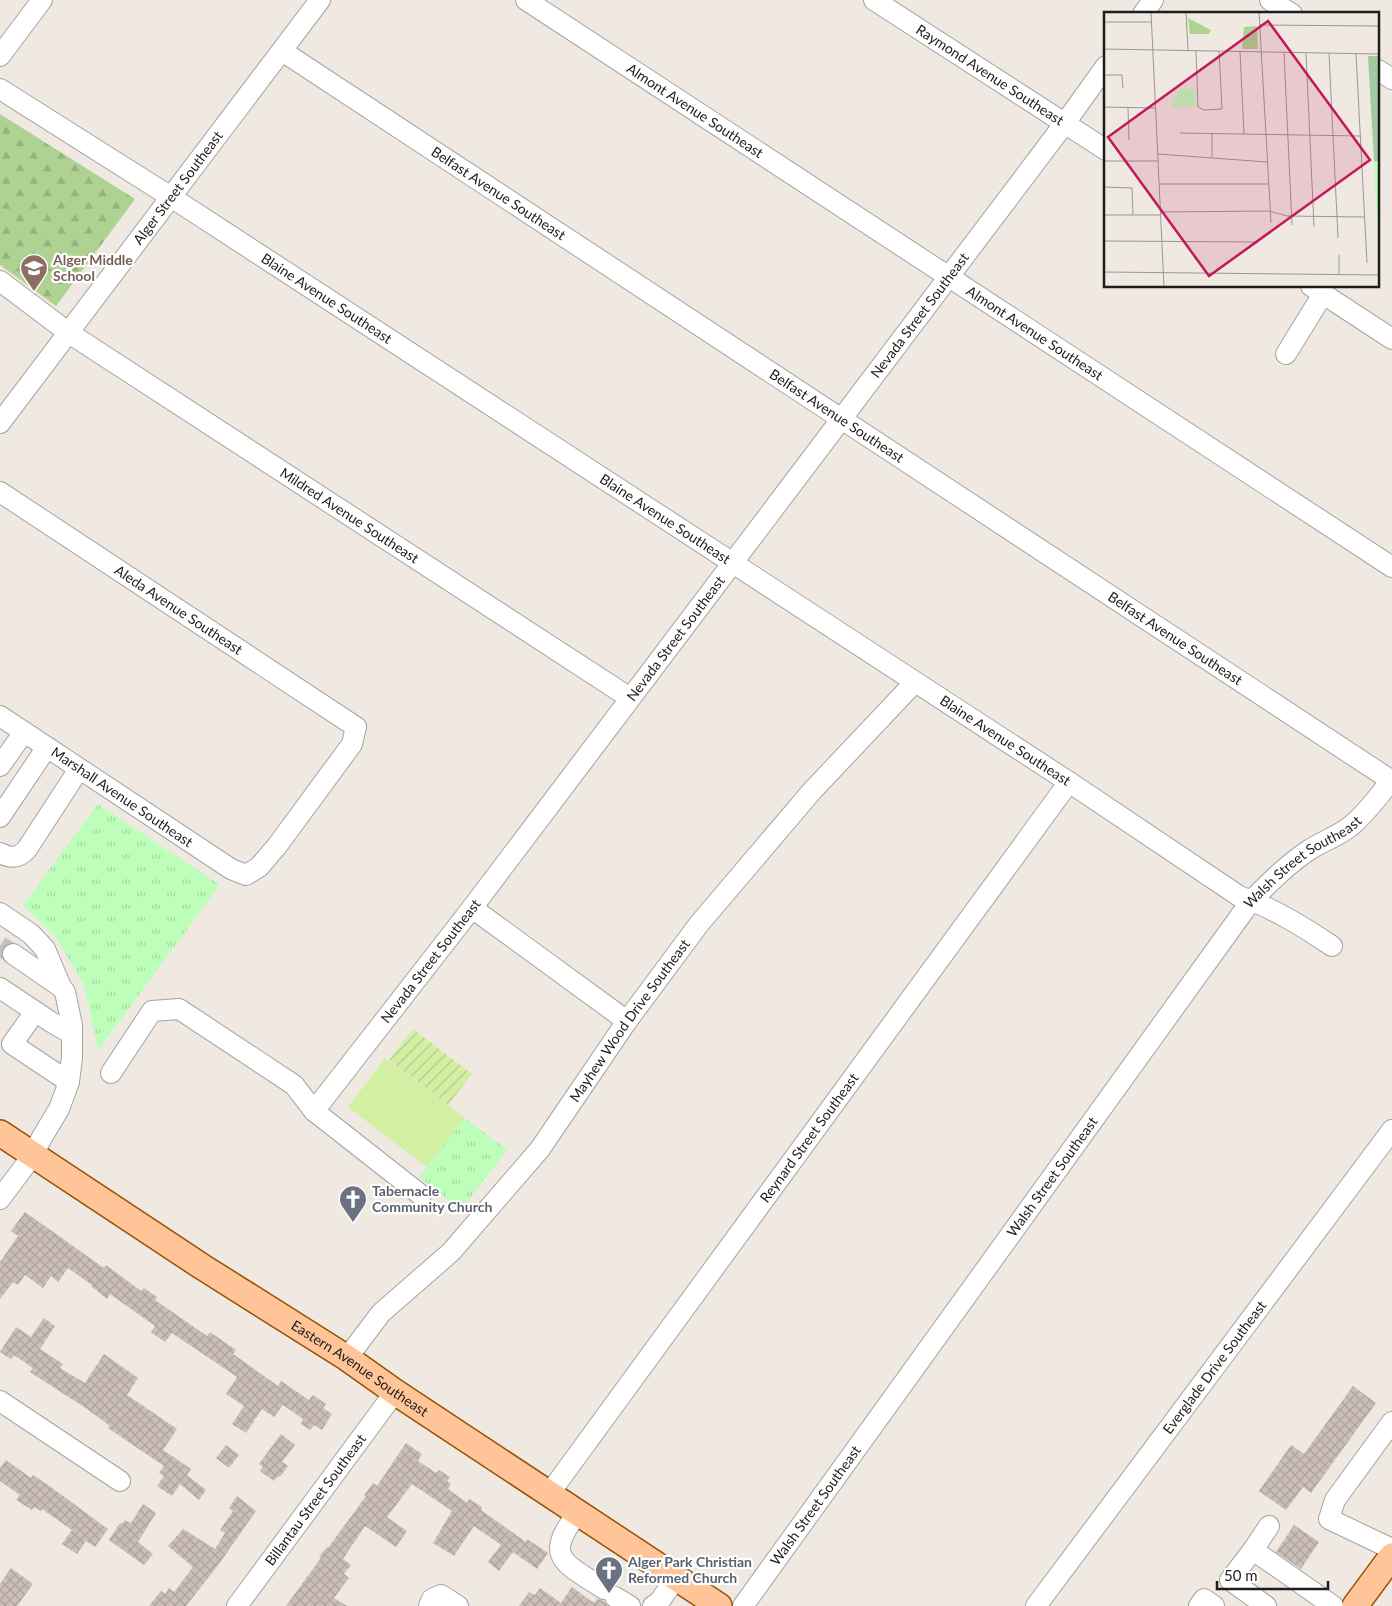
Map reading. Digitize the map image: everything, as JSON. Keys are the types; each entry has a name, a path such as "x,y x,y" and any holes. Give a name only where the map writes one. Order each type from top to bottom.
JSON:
{"main road":[{"name":"Eastern Avenue Southeast","path":"0,1133 201,1266 346,1358 720,1606"},
{"path":"1355,1606 1392,1556"}],"street":[{"path":"0,56 42,0"},
{"name":"Alger Street Southeast","path":"0,423 320,0"},
{"name":"Almont Avenue Southeast","path":"526,0 1392,567"},
{"name":"Raymond Avenue Southeast","path":"874,0 1104,149"},
{"path":"1144,12 1153,0"},
{"path":"1270,0 1289,12"},
{"name":"Belfast Avenue Southeast","path":"282,51 841,420 1392,780"},
{"name":"Nevada Street Southeast","path":"314,1111 472,908 1104,69"},
{"path":"1380,71 1392,79"},
{"name":"Blaine Avenue Southeast","path":"0,89 171,198 1069,782 1238,896 1262,904 1292,920 1332,946"},
{"name":"Mildred Avenue Southeast","path":"0,281 69,333 630,698"},
{"path":"1286,354 1317,290 1392,339"},
{"name":"Aleda Avenue Southeast","path":"0,492 356,727 352,744 277,846 259,867 246,875"},
{"name":"Mayhew Wood Drive Southeast","path":"346,1358 381,1313 451,1252 540,1149 627,1021 699,924 812,791 915,682"},
{"name":"Marshall Avenue Southeast","path":"0,716 231,869 246,875"},
{"path":"0,766 24,732"},
{"path":"0,817 47,747"},
{"path":"0,853 15,858 22,855 79,769"},
{"name":"Walsh Street Southeast","path":"743,1606 1251,900 1280,873 1309,850 1336,837 1352,825 1392,780"},
{"name":"Reynard Street Southeast","path":"549,1494 1069,782"},
{"path":"472,908 627,1021"},
{"path":"0,913 31,934 45,949 61,987 65,992 72,1024 72,1057 69,1082 60,1109 41,1139 34,1155 0,1199"},
{"path":"13,954 61,987"},
{"path":"0,988 72,1034"},
{"path":"111,1073 152,1011 179,1009 294,1085 314,1111 422,1195"},
{"path":"35,1012 12,1044 69,1082"},
{"name":"Everglade Drive Southeast","path":"1036,1606 1392,1130"},
{"name":"Billantau Street Southeast","path":"237,1606 395,1392"},
{"path":"0,1401 120,1481"},
{"path":"1392,1422 1335,1500 1329,1519 1392,1549"},
{"path":"578,1513 564,1532 559,1546 560,1555 568,1564 617,1597"},
{"path":"1266,1606 1230,1580 1269,1526"},
{"path":"1253,1550 1333,1606"},
{"path":"653,1606 659,1602 676,1578"},
{"path":"429,1606 432,1599 442,1595 458,1606"},
{"path":"1199,1606 1204,1599 1214,1606"}],"green space":[{"name":"Alger Middle School","path":"0,114 135,199 56,306 0,265"},
{"path":"98,804 220,885 98,1050 84,985 55,936 23,905"},
{"path":"413,1029 472,1074 448,1105 389,1060"},
{"path":"385,1058 465,1118 427,1167 348,1107"},
{"path":"465,1118 507,1150 461,1210 419,1177"}],"building":[{"path":"25,1212 104,1268 106,1265 141,1291 144,1288 157,1297 155,1300 207,1336 210,1332 236,1350 233,1354 278,1386 281,1381 309,1400 313,1395 326,1404 323,1408 332,1414 322,1430 314,1425 310,1430 301,1424 303,1419 283,1405 274,1417 262,1409 246,1433 232,1424 244,1406 226,1394 237,1377 172,1333 165,1342 151,1332 155,1326 110,1294 107,1299 92,1285 68,1268 58,1282 51,1276 43,1288 25,1275 18,1285 13,1282 0,1299 0,1262 18,1236 11,1231"},
{"path":"44,1318 55,1326 40,1349 63,1364 60,1368 85,1383 104,1354 138,1378 127,1395 177,1429 163,1450 191,1469 187,1475 206,1490 199,1500 180,1484 172,1496 157,1486 164,1476 159,1473 164,1466 108,1428 110,1426 87,1409 30,1372 33,1368 14,1355 11,1359 0,1352 16,1327 31,1337"},
{"path":"1353,1386 1376,1403 1311,1493 1303,1487 1286,1510 1259,1491 1291,1445 1304,1454"},
{"path":"281,1434 295,1445 282,1462 288,1466 280,1477 278,1476 274,1481 260,1471 263,1467 259,1464"},
{"path":"406,1443 422,1454 418,1461 436,1473 439,1470 450,1477 447,1481 451,1484 448,1489 467,1503 469,1499 482,1507 481,1510 526,1542 527,1539 548,1553 537,1569 513,1552 499,1571 488,1562 501,1545 474,1526 454,1556 433,1543 452,1511 412,1484 387,1517 407,1531 396,1547 365,1526 343,1559 351,1565 344,1574 349,1578 334,1598 347,1606 286,1606 321,1558 319,1557 328,1548 366,1496 364,1495 373,1483 377,1486"},
{"path":"226,1445 239,1455 229,1468 216,1458"},
{"path":"6,1460 31,1478 33,1475 48,1485 108,1529 95,1547 86,1541 77,1554 62,1544 72,1530 42,1509 41,1511 34,1507 32,1510 16,1500 20,1495 0,1481 0,1468"},
{"path":"237,1496 256,1511 219,1564 186,1606 149,1606 161,1591 165,1594 169,1588 174,1592 193,1567 168,1546 183,1529 215,1549 225,1533 220,1530 233,1511 229,1508"},
{"path":"143,1504 156,1513 138,1542 153,1554 144,1565 109,1540 120,1523 122,1524 125,1520 131,1523"},
{"path":"1294,1525 1319,1542 1301,1569 1276,1552"},
{"path":"11,1568 33,1584 17,1606 0,1606 0,1584"},
{"name":"Alger Park Christian Reformed Church","path":"572,1587 594,1603 597,1599 604,1601 608,1606 519,1606 529,1592 535,1595 540,1588 561,1603"}],"tunnel":[{"path":"0,946 13,954"}],"place":[{"name":"Alger Middle School","path":"34,292"},
{"name":"Tabernacle Community Church","path":"353,1223"},
{"name":"Alger Park Christian Reformed Church","path":"609,1594"}]}
